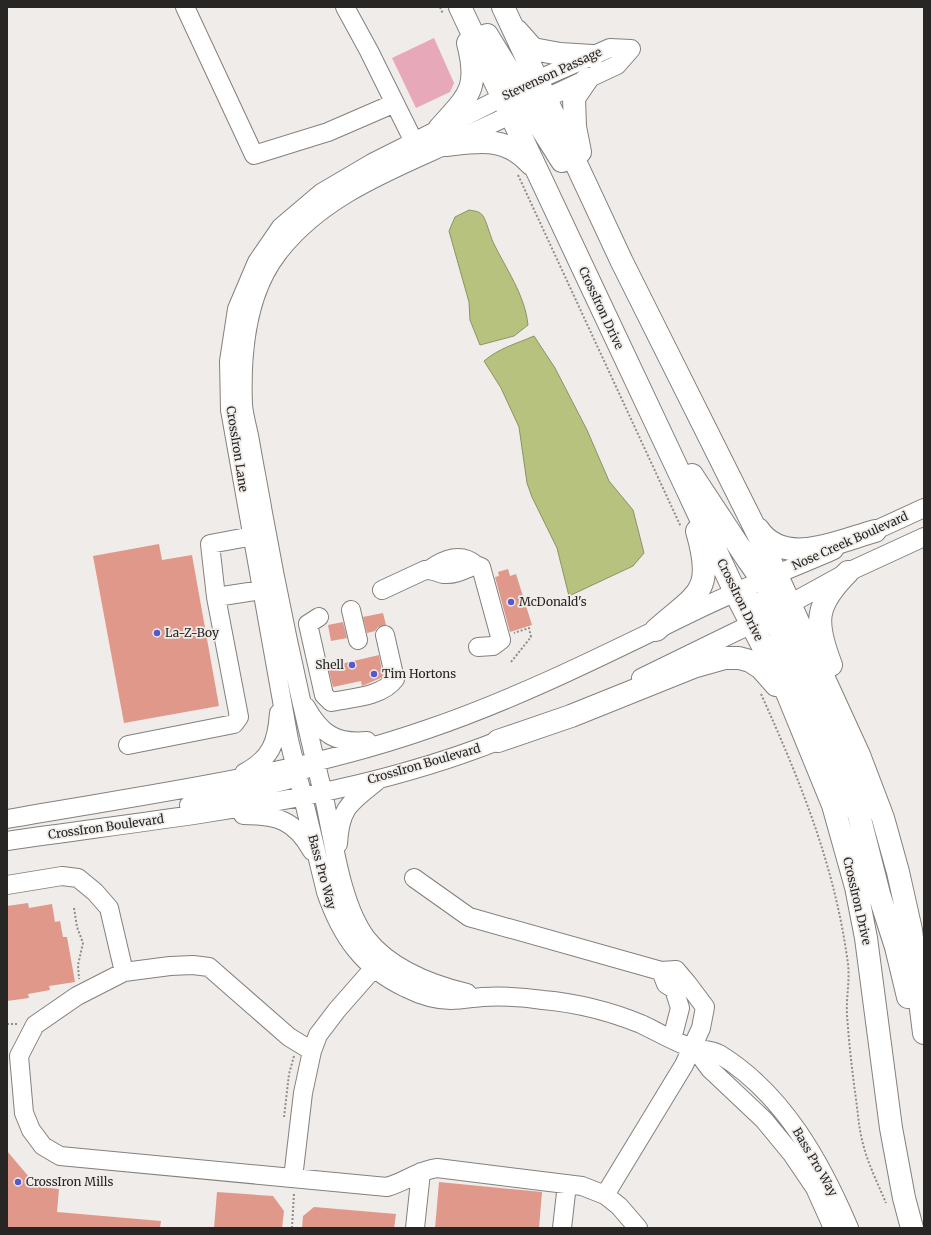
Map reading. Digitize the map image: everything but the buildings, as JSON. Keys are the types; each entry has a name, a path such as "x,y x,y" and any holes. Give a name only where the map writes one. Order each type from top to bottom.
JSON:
{"main road":[{"name":"CrossIron Drive","path":"460,7 590,194 750,518 770,578"},
{"path":"460,7 472,59 473,84 442,137 500,143 513,148 524,155 534,167"},
{"path":"472,7 480,25 614,245"},
{"name":"CrossIron Drive","path":"507,16 524,98 534,167 736,594"},
{"path":"507,16 533,49 560,54 592,56"},
{"path":"587,79 574,98 574,127 590,194"},
{"path":"641,392 673,447 770,578 780,599 790,604 859,754 883,818 898,872 911,930 924,1031"},
{"path":"656,630 695,597 702,584 704,576 700,542 673,460"},
{"path":"750,518 769,542 786,548 799,550 813,548 875,531"},
{"path":"848,572 834,586 823,602 820,630 829,660 891,818 913,910 911,930"},
{"path":"736,594 758,606 760,620 778,627 846,778 859,815 879,894 896,947 909,1001 924,1031"},
{"name":"CrossIron Drive","path":"760,620 833,805 856,887 866,938 890,1128 904,1198 912,1228"},
{"path":"498,741 571,716 693,667 725,658 746,659 761,668 775,684 798,717"}],"street":[{"path":"185,7 254,155 328,132 395,103"},
{"path":"345,7 417,149"},
{"name":"Stevenson Passage","path":"376,169 524,98 592,56 610,48 631,49 617,65 587,79 524,98"},
{"name":"CrossIron Lane","path":"297,770 281,694 270,589 260,535 243,406 248,320 259,286 277,253 310,220 358,186 376,169"},
{"name":"Nose Creek Boulevard","path":"770,578 924,508"},
{"path":"128,745 234,724 239,717 216,597 210,544 260,535"},
{"path":"790,604 848,572 924,537"},
{"path":"382,590 430,569 446,574 455,573 476,565 481,567 501,640 493,646 478,647"},
{"path":"139,822 177,808 275,784 314,761 394,739 485,709 770,578"},
{"path":"216,597 270,589"},
{"name":"CrossIron Lane","path":"270,589 299,696 314,761"},
{"name":"CrossIron Boulevard","path":"7,841 195,815 303,796 381,778 446,760 498,741 586,705 790,604"},
{"path":"351,610 358,640"},
{"path":"319,617 308,624 324,694 331,702 382,691 391,684 395,679 385,635"},
{"path":"230,779 263,762 269,754 275,741 281,694"},
{"path":"299,696 312,718 322,730 331,736 344,741 361,742 394,739"},
{"name":"Bass Pro Way","path":"314,761 337,860 350,906 366,938 385,956 415,976 440,986 483,997"},
{"name":"CrossIron Boulevard","path":"7,819 230,779 297,770"},
{"name":"Bass Pro Way","path":"297,770 320,866 334,915 352,946 373,969 403,987 435,998 452,1000 483,997 542,1000 600,1010 642,1025 672,1040 693,1048 717,1052 732,1062 757,1084 779,1107 799,1132 814,1156 849,1228"},
{"path":"337,860 339,824 345,811 353,800 381,778"},
{"path":"195,815 249,815 271,817 282,820 297,828 320,866"},
{"path":"7,885 62,876 78,878 95,892 109,908 124,972"},
{"path":"414,878 469,917 661,971 676,970 705,1007 701,1028 684,1065 605,1195"},
{"path":"312,1051 288,1037 209,967 193,965 170,966 124,972 77,996 35,1025 19,1056 24,1113 32,1130 44,1146 60,1156 293,1184 388,1187 400,1183 421,1172 437,1168 568,1184 582,1186 605,1195 619,1206 638,1228"},
{"path":"293,1184 303,1093 312,1051 318,1035 337,1010 373,969"},
{"path":"661,971 666,984 674,989 680,1008 672,1040"},
{"name":"Bass Pro Way","path":"693,1048 710,1070 764,1120 792,1154 814,1188 833,1228"},
{"path":"416,1228 421,1172"},
{"path":"562,1228 568,1184"}],"path":[{"path":"501,637 529,628 531,637 511,662"},
{"path":"74,908 77,927 83,943 78,965 80,984"},
{"path":"292,1228 293,1184"}],"shaded area":[{"path":"434,38 454,83 450,92 416,108 392,58"},
{"path":"469,210 482,214 493,242 519,293 528,325 514,336 480,345 470,320 469,302 449,231 455,217"},
{"path":"534,336 555,368 587,430 609,481 633,510 644,553 633,566 569,596 557,548 532,497 527,483 519,427 501,388 484,361 502,349"}],"place":[{"name":"McDonald's","path":"511,602"},
{"name":"La-Z-Boy","path":"157,633"},
{"name":"Shell","path":"352,665"},
{"name":"Tim Hortons","path":"374,674"},
{"name":"CrossIron Mills","path":"18,1182"}]}
